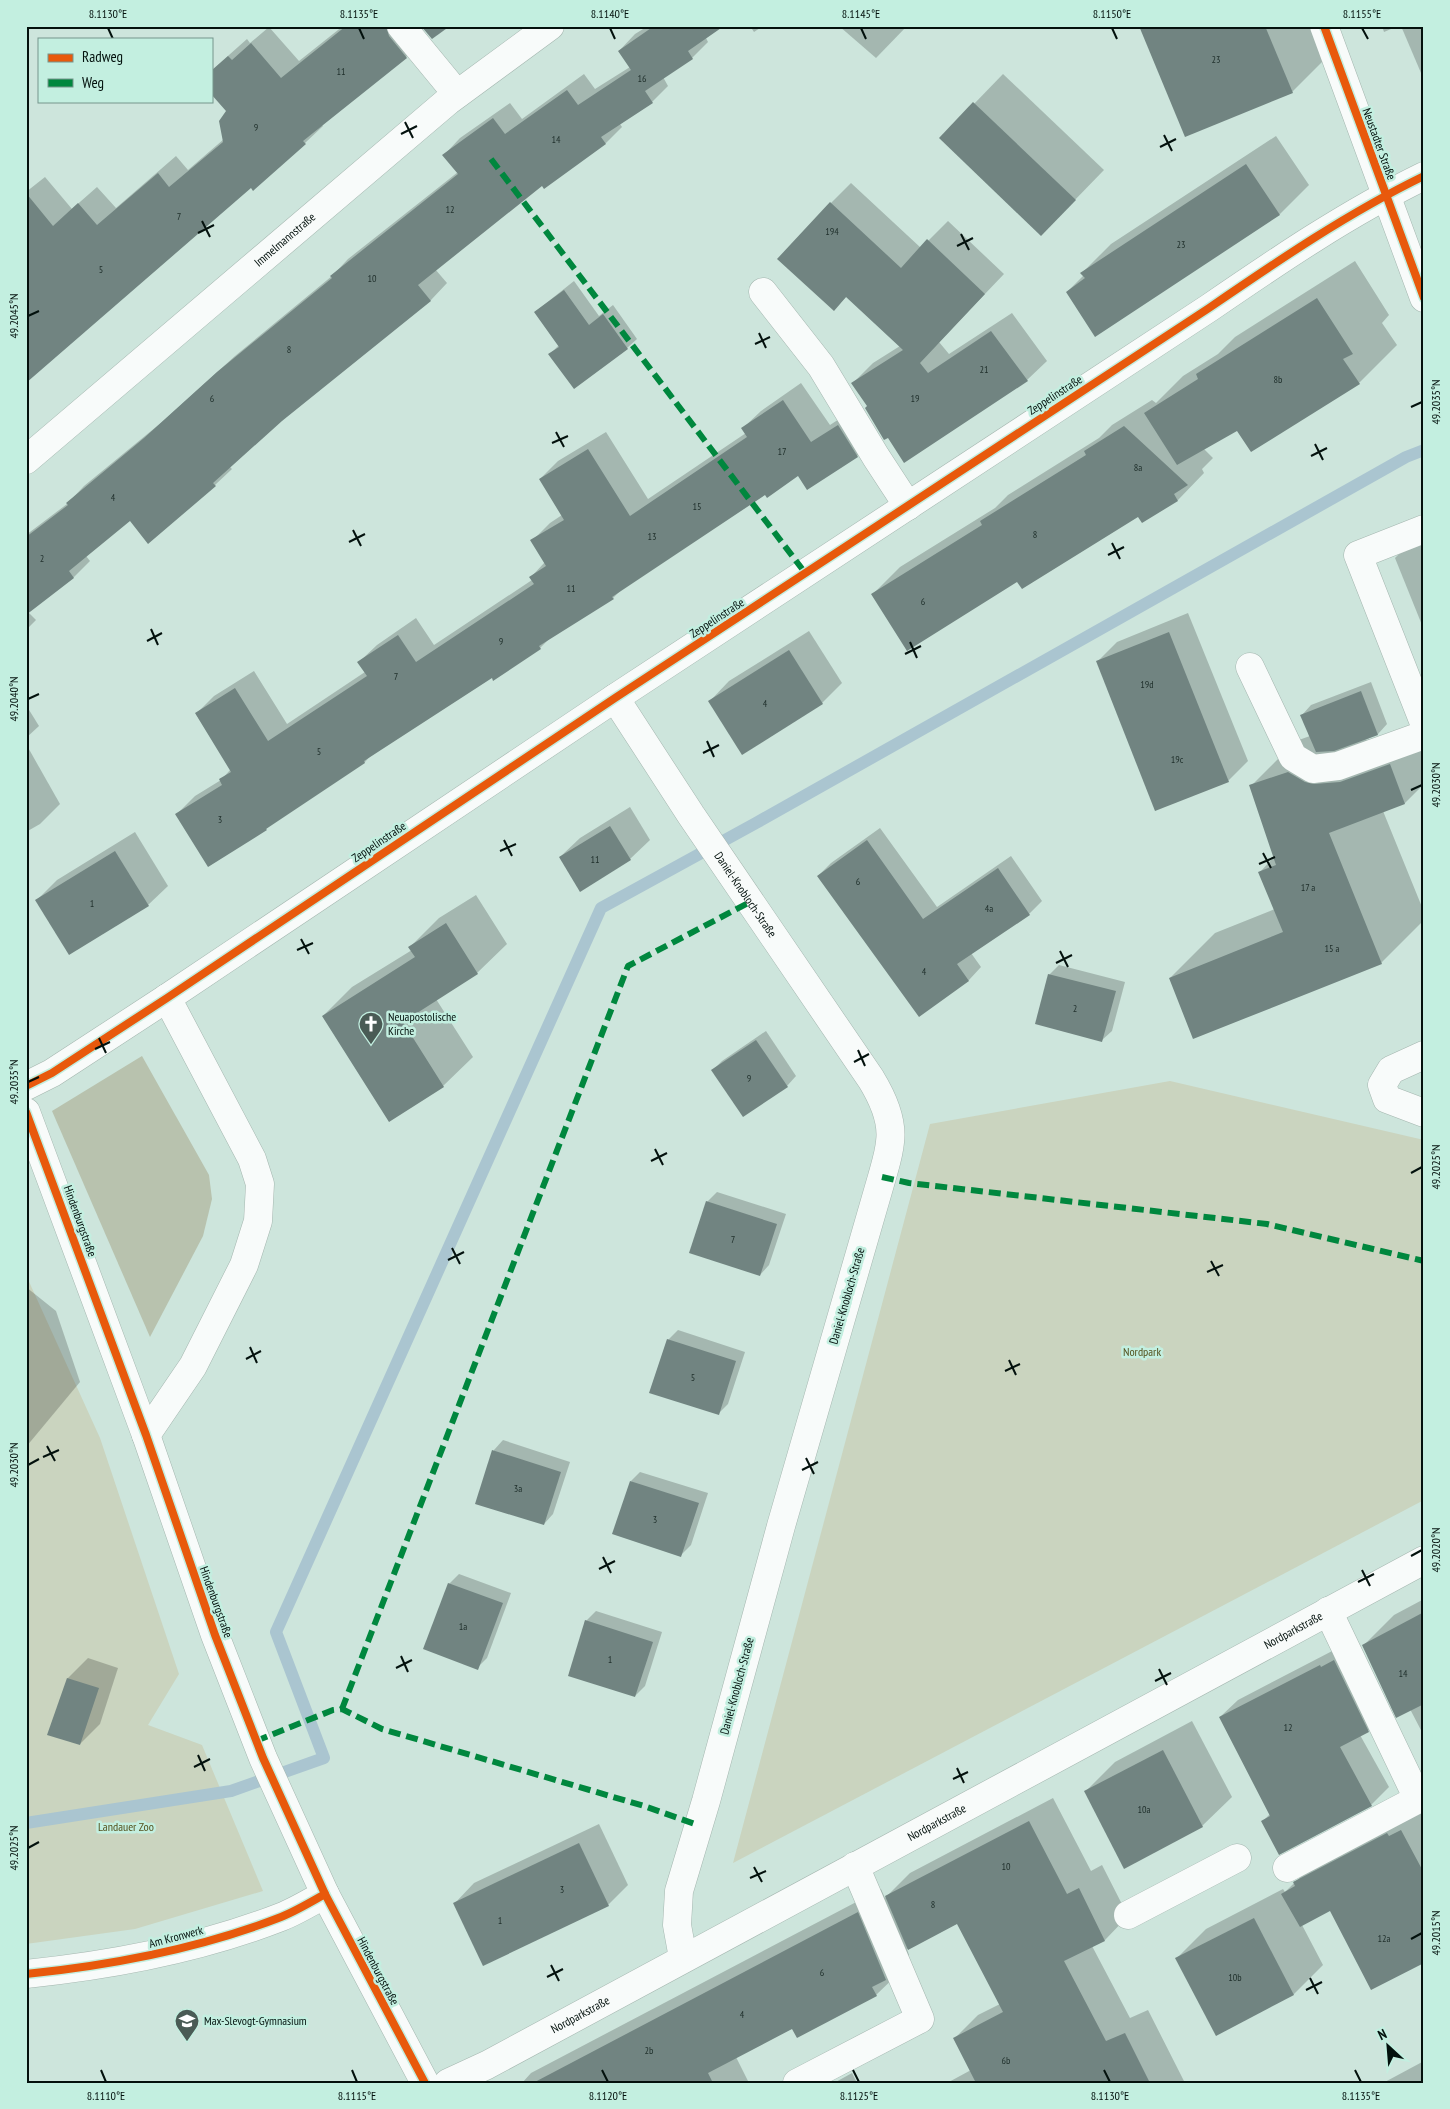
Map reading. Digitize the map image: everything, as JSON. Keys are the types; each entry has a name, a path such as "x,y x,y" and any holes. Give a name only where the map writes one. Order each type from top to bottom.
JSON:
{"street":[{"path":"402,26 456,94"},
{"name":"Immelmannstraße","path":"26,460 456,94 550,26"},
{"name":"Neustadter Straße","path":"1324,26 1424,298"},
{"name":"Zeppelinstraße","path":"26,1086 52,1072 167,998 615,698 1201,314 1313,237 1385,195 1424,176"},
{"path":"762,292 821,366 908,506"},
{"path":"1424,529 1358,555 1424,723"},
{"path":"1250,667 1293,757 1313,769 1338,766 1424,735"},
{"name":"Daniel-Knobloch-Straße","path":"615,698 691,815 872,1078 880,1094 890,1126 890,1141 679,1890 677,1925 683,1958"},
{"path":"146,1435 193,1366 244,1265 258,1221 260,1184 252,1159 167,998"},
{"path":"1424,1055 1390,1070 1382,1085 1387,1099 1424,1113"},
{"name":"Hindenburgstraße","path":"26,1112 146,1435 215,1635 263,1758 325,1894 425,2083"},
{"name":"Nordparkstraße","path":"448,2083 486,2065 1424,1560"},
{"path":"1287,1868 1421,1798 1328,1611"},
{"path":"1128,1915 1237,1858"},
{"path":"797,2083 838,2073 920,2019 855,1866"},
{"name":"Am Kronwerk","path":"26,1974 93,1967 170,1952 282,1917 325,1894"}],"green space":[{"path":"142,1056 209,1175 212,1199 203,1236 150,1337 52,1111"},
{"name":"Nordpark","path":"1170,1081 1424,1140 1424,1500 733,1863 930,1124"},
{"name":"Landauer Zoo","path":"26,1275 100,1438 179,1674 148,1725 202,1745 263,1891 135,1929 26,1944"}],"building":[{"path":"346,26 386,26 389,36 407,58 303,141 306,144 253,191 251,188 26,383 26,193 53,226 78,203 97,225 158,173 169,187 223,142 219,121 226,111 212,95 212,70 228,56 232,60 251,43 281,78"},
{"path":"421,26 450,26 432,39"},
{"path":"654,26 724,26 688,51 693,59 645,91 653,103 601,137 606,144 544,189 542,186 418,285 431,301 282,421 213,483 216,486 148,544 130,521 69,571 74,578 26,615 26,537 68,505 66,503 144,438 217,372 332,278 330,276 458,174 442,155 493,118 505,134 567,90 578,105 631,70 618,51"},
{"path":"1139,26 1265,26 1293,93 1185,137"},
{"path":"973,102 1076,200 1041,236 939,138"},
{"path":"1246,164 1280,215 1095,337 1066,292 1085,278 1080,273"},
{"path":"830,202 901,268 927,239 985,294 920,363 928,373 991,331 1028,381 904,463 888,438 884,440 865,408 867,406 851,383 903,350 846,297 834,311 777,259"},
{"path":"564,290 589,325 603,314 628,349 574,389 548,354 559,347 534,312"},
{"path":"1317,298 1353,354 1343,359 1360,384 1251,452 1237,431 1177,465 1144,413 1198,379 1196,374"},
{"path":"783,400 811,442 838,425 858,457 807,490 798,476 767,498 765,495 612,597 614,599 539,646 541,649 493,681 492,678 364,761 365,763 267,830 208,867 175,814 222,785 219,779 231,772 195,713 235,688 268,741 367,676 357,662 398,635 416,662 534,584 529,577 546,566 530,540 564,520 539,479 588,449 630,516 747,437 741,428"},
{"path":"1124,426 1188,485 1174,494 1178,501 1142,523 1138,517 1022,589 1017,582 907,651 871,594 982,525 980,521 1086,455 1084,451"},
{"path":"1169,632 1229,782 1155,811 1096,661"},
{"path":"789,650 823,704 742,755 708,701"},
{"path":"1361,691 1378,735 1334,751 1316,752 1300,715"},
{"path":"1390,764 1405,804 1329,833 1382,964 1193,1039 1169,978 1283,932 1258,872 1276,865 1249,785 1288,772 1305,782 1314,784 1340,782"},
{"path":"610,826 631,860 580,892 559,857"},
{"path":"867,840 923,919 998,868 1030,915 957,964 969,981 919,1017 817,876"},
{"path":"115,851 149,906 69,955 35,900"},
{"name":"Neuapostolische Kirche","path":"446,923 478,974 403,1022 444,1087 389,1122 322,1016 415,957 408,947"},
{"path":"1048,974 1116,991 1102,1042 1035,1024"},
{"path":"756,1040 788,1087 743,1117 711,1070"},
{"path":"706,1201 777,1224 760,1276 689,1253"},
{"path":"667,1339 736,1361 719,1415 649,1393"},
{"path":"492,1450 561,1472 544,1525 475,1504"},
{"path":"630,1481 699,1503 681,1557 612,1534"},
{"path":"448,1583 503,1603 478,1670 423,1649"},
{"path":"1424,1612 1424,1704 1396,1718 1362,1645"},
{"path":"585,1620 653,1642 635,1697 568,1676"},
{"path":"1334,1660 1369,1732 1340,1747 1372,1806 1279,1855 1261,1821 1270,1816 1219,1717 1320,1665 1321,1667"},
{"path":"67,1678 99,1688 80,1745 47,1735"},
{"path":"1163,1750 1203,1827 1124,1869 1084,1791"},
{"path":"1029,1821 1067,1894 1079,1888 1105,1941 1064,1961 1106,2041 1125,2033 1150,2083 976,2083 953,2038 1003,2012 957,1924 908,1950 885,1896"},
{"path":"1401,1830 1424,1873 1424,1963 1371,1990 1330,1911 1300,1927 1281,1894 1295,1886 1293,1882 1387,1833 1389,1836"},
{"path":"579,1843 609,1906 483,1966 453,1903"},
{"path":"858,1912 886,1980 872,1987 877,1996 797,2038 792,2029 708,2073 713,2083 533,2083"},
{"path":"1254,1918 1294,1995 1216,2036 1175,1958"}],"waterway":[{"path":"26,1823 231,1791 324,1758 276,1632 601,908 756,823 1406,457 1424,450"}],"marked path":[{"path":"491,159 806,574"},
{"path":"342,1709 628,966 750,902"},
{"path":"882,1177 909,1183 1267,1224 1424,1261"},
{"path":"256,1741 333,1710 342,1709 382,1729 644,1806 698,1825"}],"cycle path":[{"path":"1324,26 1424,298"},
{"path":"26,1086 52,1073 167,998 615,698 1288,255 1368,205 1424,176"},
{"path":"26,1112 146,1435 215,1635 263,1758 325,1894 425,2083"},
{"path":"26,1974 91,1966 187,1947 281,1917 325,1894"}],"place":[{"name":"Neuapostolische Kirche","path":"371,1045"},
{"name":"Max-Slevogt-Gymnasium","path":"187,2042"}]}
